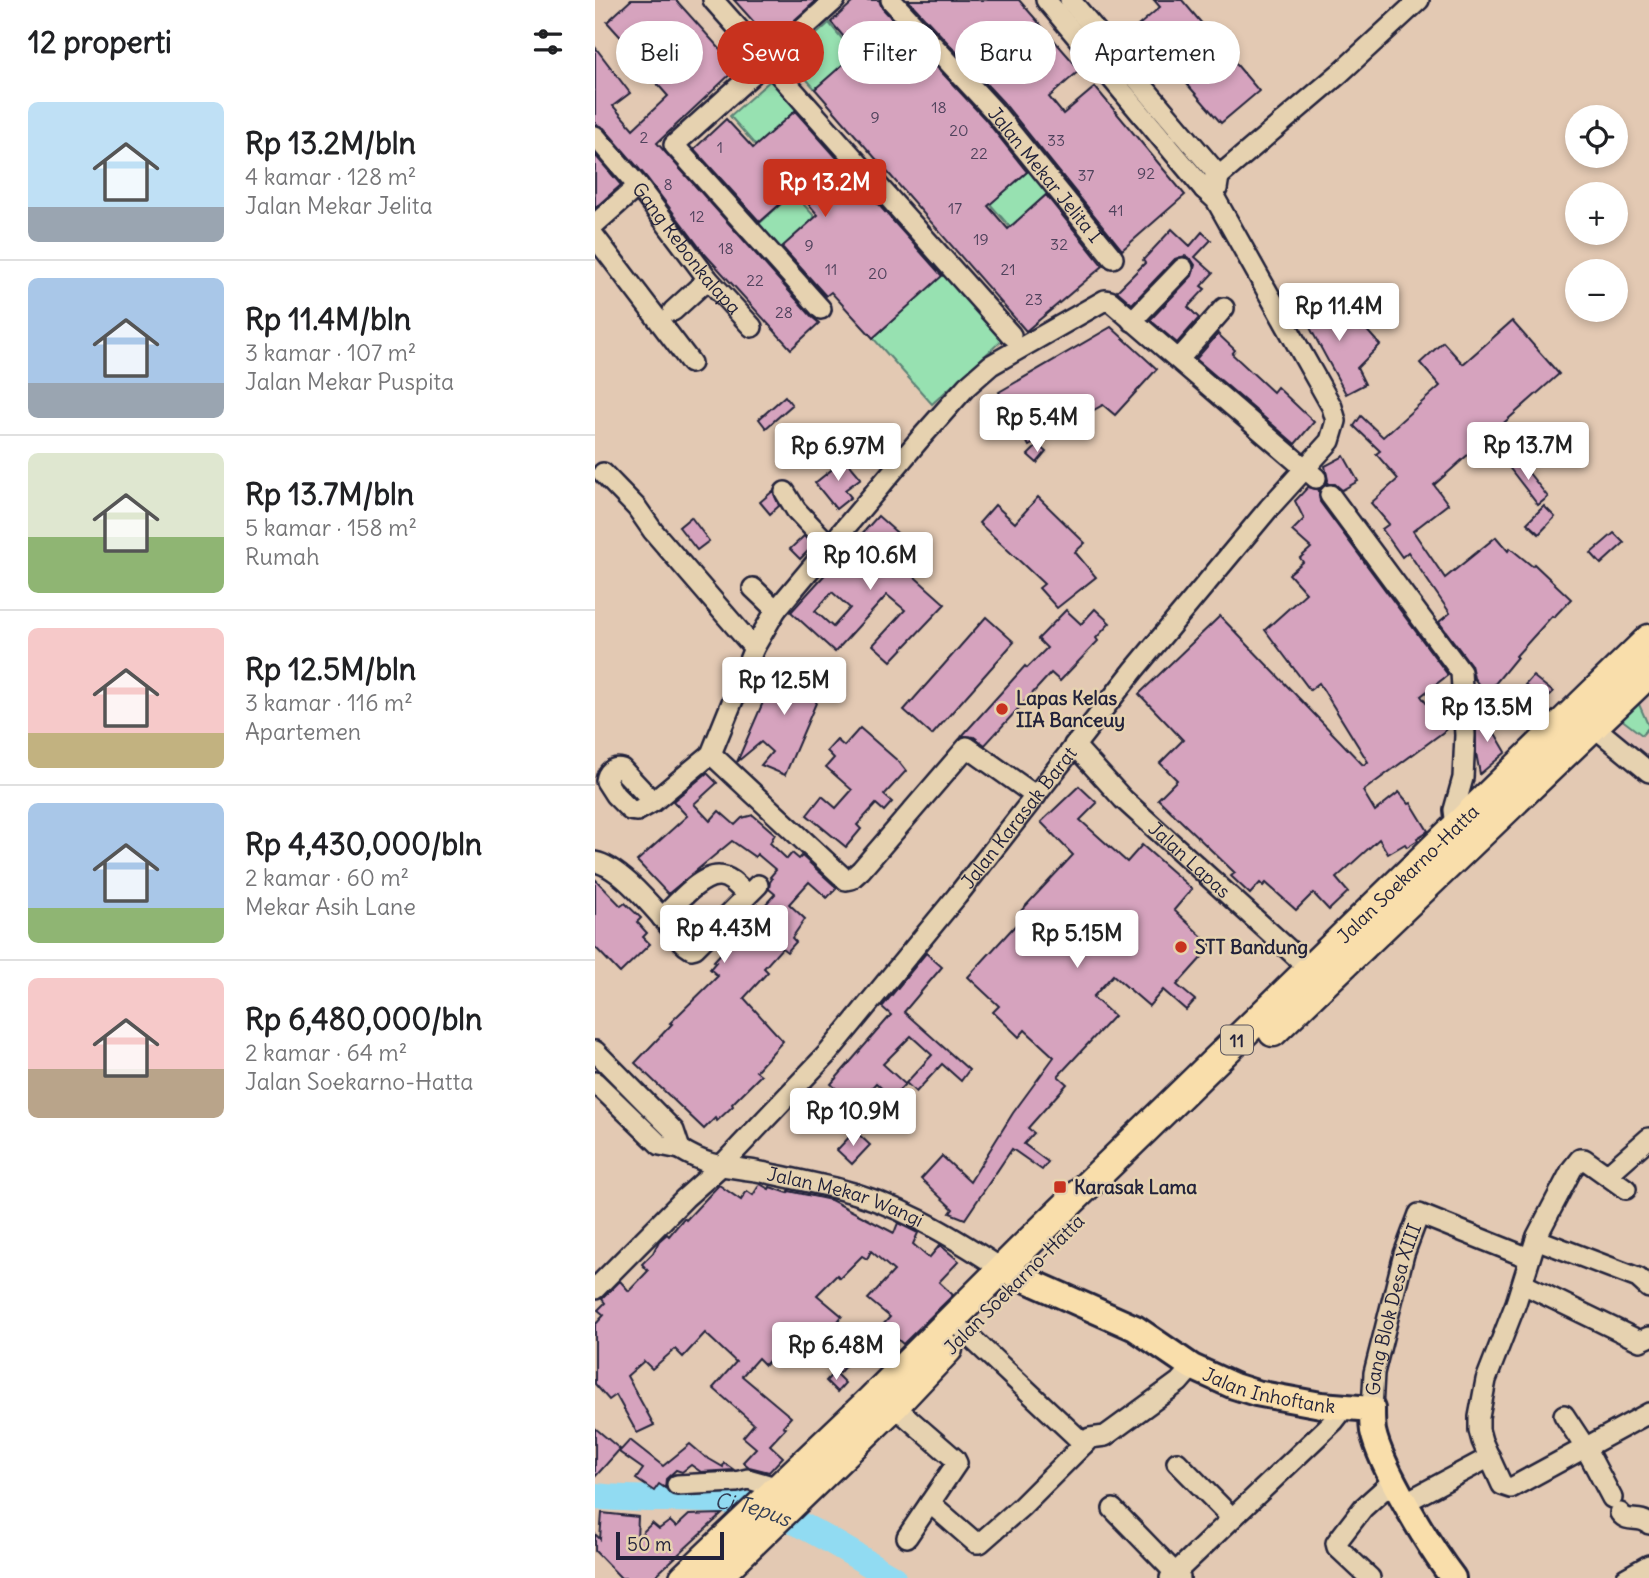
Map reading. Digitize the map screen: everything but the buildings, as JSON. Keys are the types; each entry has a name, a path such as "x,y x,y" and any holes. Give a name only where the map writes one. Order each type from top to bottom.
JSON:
{"highway":[{"name":"Jalan Soekarno-Hatta","path":"716,1578 748,1532 777,1499 1471,824 1649,639"},
{"name":"Jalan Soekarno-Hatta","path":"777,1499 894,1406 965,1332 1010,1273 1310,969 1471,824 1593,726 1649,673"},
{"name":"Jalan Soekarno-Hatta","path":"684,1578 748,1532"}],"main road":[{"name":"Jalan Inhoftank","path":"1010,1273 1135,1328 1192,1367 1256,1393 1372,1409"},
{"path":"1372,1409 1373,1431 1394,1479 1453,1578"}],"street":[{"path":"713,0 732,21"},
{"path":"812,21 835,0"},
{"name":"Jalan Mekar Jelita I","path":"891,0 992,110 1113,258"},
{"path":"1061,4 1213,189 1419,0"},
{"path":"742,84 674,145 821,309"},
{"path":"787,84 1011,335"},
{"name":"Gang Kebonkalapa","path":"595,136 638,186 708,279 752,327"},
{"path":"595,224 638,186"},
{"name":"Jalan Karasak Barat","path":"595,1289 685,1198 720,1167 828,1053 1227,557 1310,473 1330,441 1336,426 1332,407 1213,189"},
{"path":"595,237 691,363"},
{"path":"1132,321 1183,268"},
{"path":"673,311 708,279"},
{"path":"653,802 711,754 754,648 776,610 967,386 991,365 1105,300 1110,301 1179,359 1310,473"},
{"path":"1179,359 1224,308"},
{"path":"603,473 637,508 653,531 754,648"},
{"path":"786,492 796,510 829,545"},
{"path":"1330,495 1461,672 1465,735 1463,778 1454,810 1471,824"},
{"path":"753,587 776,610"},
{"path":"1593,726 1649,772"},
{"name":"Jalan Lapas","path":"1074,745 1123,799 1310,969"},
{"path":"711,754 846,880 851,879 868,862 967,747 1036,796"},
{"path":"595,862 612,868 691,949 752,889 720,876 708,877 684,895 662,918"},
{"path":"595,1051 656,1127"},
{"path":"595,1082 656,1127"},
{"name":"Jalan Mekar Wangi","path":"656,1127 677,1136 680,1149 699,1161 720,1167 786,1177 884,1203 933,1226 1010,1273"},
{"path":"1607,1175 1649,1138"},
{"path":"1626,1189 1587,1161 1580,1159 1572,1169 1529,1258 1523,1284 1486,1380 1479,1430 1502,1485 1511,1488 1649,1413"},
{"name":"Gang Blok Desa XIII","path":"1372,1409 1374,1373 1404,1254 1419,1214 1529,1258"},
{"path":"1536,1239 1638,1278 1649,1288"},
{"path":"1523,1284 1640,1341 1649,1337"},
{"path":"965,1332 1084,1444"},
{"path":"930,1503 978,1543 1021,1507 1090,1438 1105,1436 1179,1382 1192,1367"},
{"path":"894,1406 955,1459 956,1466 907,1537"},
{"path":"1113,1509 1175,1576 1334,1421 1345,1407"},
{"path":"1564,1415 1585,1447 1616,1505 1628,1520 1644,1520 1649,1524"},
{"path":"1406,1502 1490,1457"},
{"path":"1177,1462 1232,1518"},
{"path":"677,1485 748,1479 777,1499"},
{"path":"1370,1578 1336,1543 1363,1507 1394,1479"},
{"path":"1626,1578 1649,1564"}],"shaded area":[{"path":"1649,691 1649,768 1607,733"}],"green space":[{"path":"829,23 838,34 838,69 824,81 824,28"},
{"path":"766,84 775,84 797,109 756,146 730,116"},
{"path":"1029,170 1048,193 1010,227 990,204"},
{"path":"793,193 815,217 781,248 759,224"},
{"path":"943,274 1002,340 932,404 873,338"},
{"path":"1638,702 1649,727 1642,735 1621,719"}],"waterway":[{"name":"Ci Tepus","path":"595,1496 724,1501 769,1511 812,1530 893,1578"}],"place":[{"name":"Lapas Kelas IIA Banceuy","path":"1002,709"},
{"name":"STT Bandung","path":"1181,947"},
{"name":"Karasak Lama","path":"1060,1187"}]}
